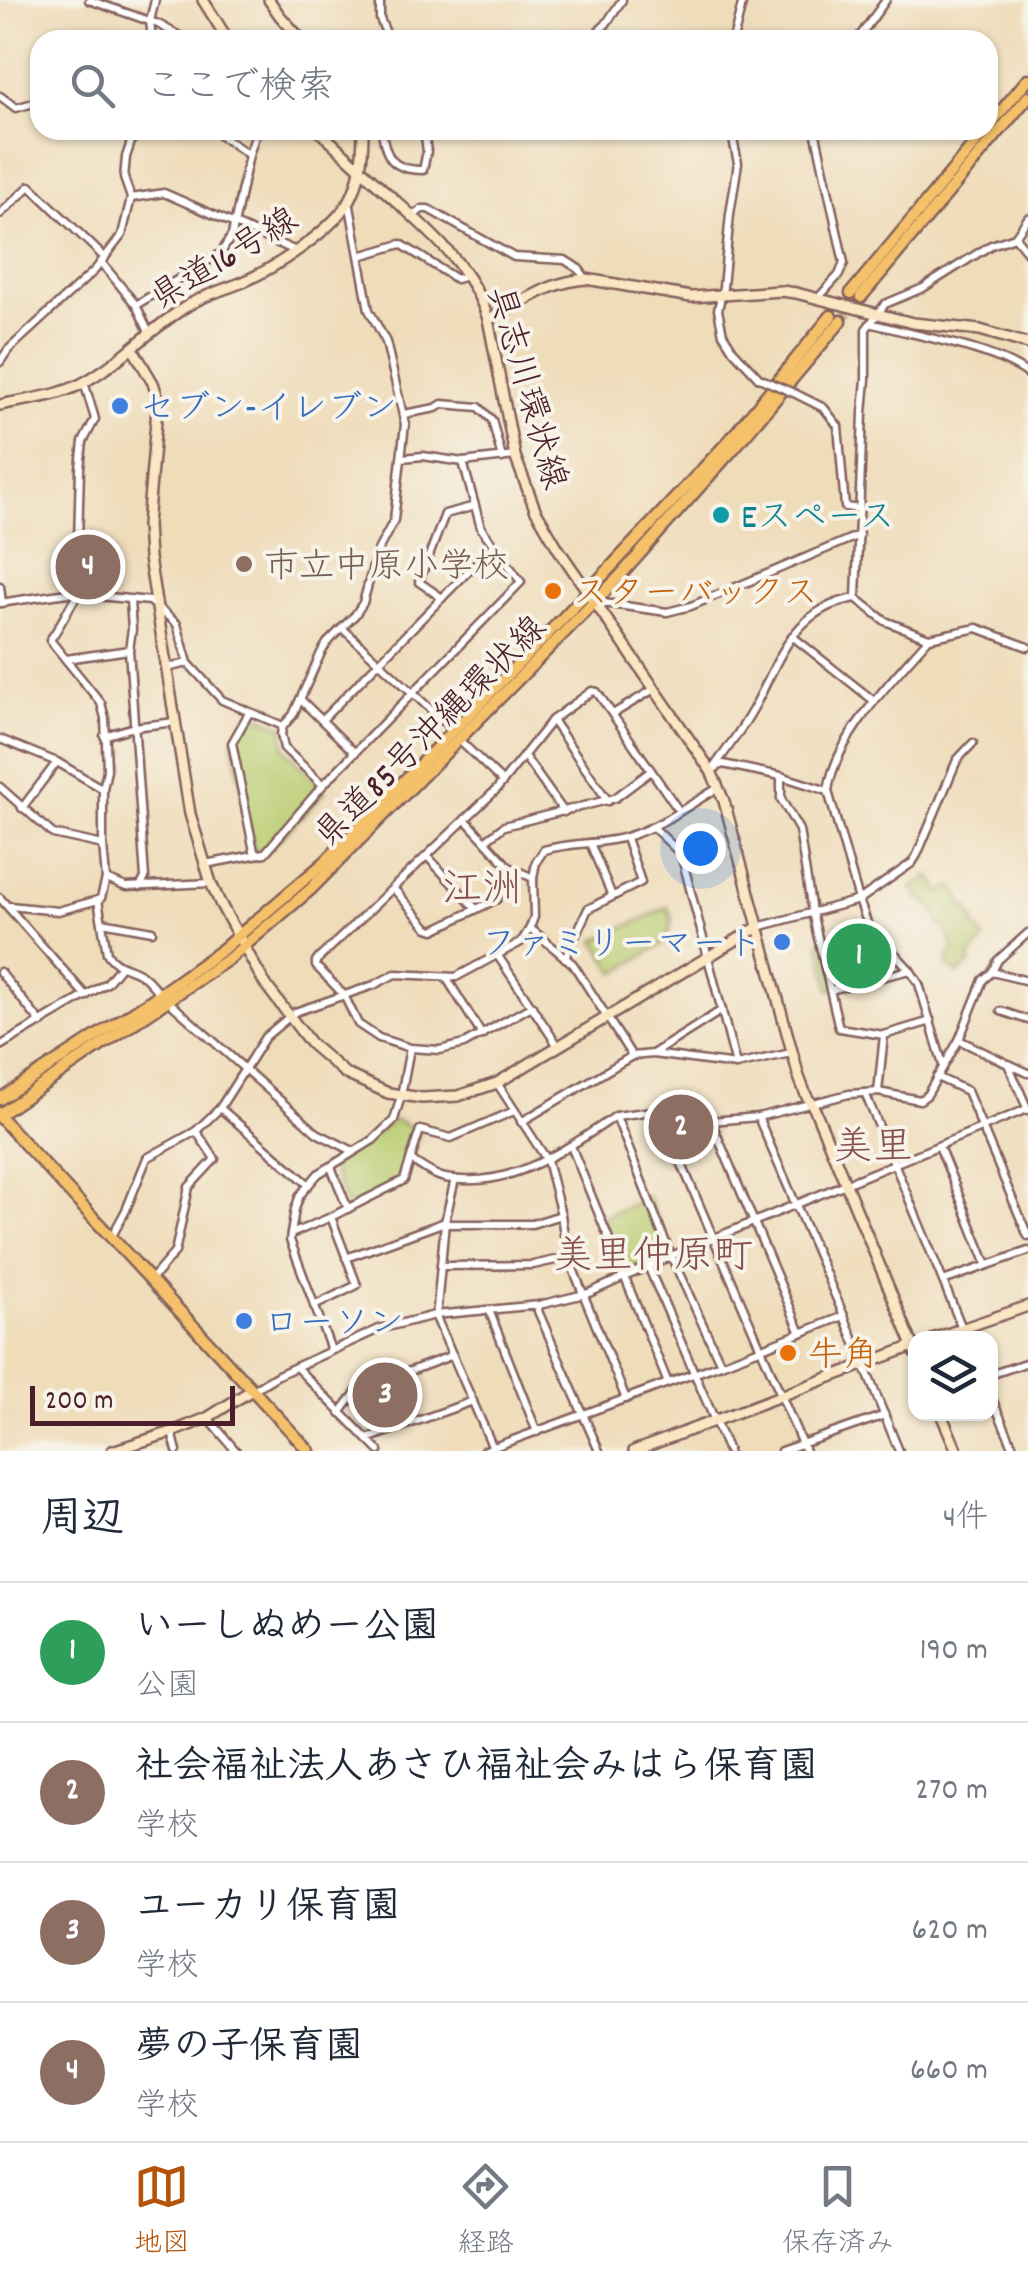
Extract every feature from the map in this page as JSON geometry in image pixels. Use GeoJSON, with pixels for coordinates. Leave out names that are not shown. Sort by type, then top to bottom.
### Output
{"type":"FeatureCollection","features":[{"type":"Feature","properties":{"kind":"main road"},"geometry":{"type":"LineString","coordinates":[[998,116],[1028,79]]}},
{"type":"Feature","properties":{"kind":"main road"},"geometry":{"type":"LineString","coordinates":[[998,132],[1028,97]]}},
{"type":"Feature","properties":{"kind":"main road"},"geometry":{"type":"LineString","coordinates":[[978,140],[856,295],[991,140]]}},
{"type":"Feature","properties":{"kind":"main road","name":"県道85号沖縄環状線"},"geometry":{"type":"LineString","coordinates":[[0,1116],[240,942],[326,862],[595,602],[735,447],[836,319],[456,735]]}},
{"type":"Feature","properties":{"kind":"main road","name":"県道85号沖縄環状線"},"geometry":{"type":"LineString","coordinates":[[0,1099],[164,998]]}},
{"type":"Feature","properties":{"kind":"main road"},"geometry":{"type":"LineString","coordinates":[[0,1116],[309,1451]]}},
{"type":"Feature","properties":{"kind":"street"},"geometry":{"type":"LineString","coordinates":[[89,0],[168,30]]}},
{"type":"Feature","properties":{"kind":"street"},"geometry":{"type":"LineString","coordinates":[[151,30],[156,0]]}},
{"type":"Feature","properties":{"kind":"street"},"geometry":{"type":"LineString","coordinates":[[203,0],[222,30]]}},
{"type":"Feature","properties":{"kind":"street"},"geometry":{"type":"LineString","coordinates":[[270,0],[293,30]]}},
{"type":"Feature","properties":{"kind":"street"},"geometry":{"type":"LineString","coordinates":[[380,0],[385,30]]}},
{"type":"Feature","properties":{"kind":"street"},"geometry":{"type":"LineString","coordinates":[[600,30],[622,0]]}},
{"type":"Feature","properties":{"kind":"street"},"geometry":{"type":"LineString","coordinates":[[736,30],[743,0]]}},
{"type":"Feature","properties":{"kind":"street"},"geometry":{"type":"LineString","coordinates":[[864,30],[886,0]]}},
{"type":"Feature","properties":{"kind":"street"},"geometry":{"type":"LineString","coordinates":[[0,96],[16,108],[30,104]]}},
{"type":"Feature","properties":{"kind":"street"},"geometry":{"type":"LineString","coordinates":[[0,362],[103,260],[122,235],[131,198],[124,178],[132,140]]}},
{"type":"Feature","properties":{"kind":"street"},"geometry":{"type":"LineString","coordinates":[[228,140],[249,154]]}},
{"type":"Feature","properties":{"kind":"street"},"geometry":{"type":"LineString","coordinates":[[136,305],[220,253],[232,235],[254,140]]}},
{"type":"Feature","properties":{"kind":"street","name":"具志川環状線"},"geometry":{"type":"LineString","coordinates":[[329,140],[450,251],[468,275],[488,319],[515,456],[534,509],[711,771],[724,801],[792,1052],[810,1104],[908,1331]]}},
{"type":"Feature","properties":{"kind":"street","name":"県道16号線"},"geometry":{"type":"LineString","coordinates":[[0,405],[54,395],[84,382],[202,297],[257,275],[296,251],[349,202],[362,140]]}},
{"type":"Feature","properties":{"kind":"street"},"geometry":{"type":"LineString","coordinates":[[383,140],[390,160],[409,170],[423,170],[425,140]]}},
{"type":"Feature","properties":{"kind":"street"},"geometry":{"type":"LineString","coordinates":[[733,140],[738,163],[718,310],[723,334],[760,378],[824,408],[838,426],[845,506],[860,509]]}},
{"type":"Feature","properties":{"kind":"street"},"geometry":{"type":"LineString","coordinates":[[816,140],[844,263],[819,297]]}},
{"type":"Feature","properties":{"kind":"street"},"geometry":{"type":"LineString","coordinates":[[0,214],[30,186],[103,260],[136,305],[150,334]]}},
{"type":"Feature","properties":{"kind":"street"},"geometry":{"type":"LineString","coordinates":[[131,198],[164,192],[296,251]]}},
{"type":"Feature","properties":{"kind":"street"},"geometry":{"type":"LineString","coordinates":[[324,785],[284,748],[281,734],[327,643],[363,603],[378,552],[394,520],[405,424],[386,342],[370,310],[349,202]]}},
{"type":"Feature","properties":{"kind":"street"},"geometry":{"type":"LineString","coordinates":[[413,216],[428,209],[514,257],[565,260],[586,279]]}},
{"type":"Feature","properties":{"kind":"street"},"geometry":{"type":"LineString","coordinates":[[856,598],[866,329],[885,304],[923,288],[980,250],[1015,236],[1028,218]]}},
{"type":"Feature","properties":{"kind":"street"},"geometry":{"type":"LineString","coordinates":[[1015,236],[1028,253]]}},
{"type":"Feature","properties":{"kind":"street"},"geometry":{"type":"LineString","coordinates":[[360,256],[401,244],[456,279],[468,275]]}},
{"type":"Feature","properties":{"kind":"street"},"geometry":{"type":"LineString","coordinates":[[488,319],[538,291],[575,280],[691,297],[781,291],[819,297],[994,357],[1028,374]]}},
{"type":"Feature","properties":{"kind":"street"},"geometry":{"type":"LineString","coordinates":[[873,318],[980,330],[1028,344]]}},
{"type":"Feature","properties":{"kind":"street"},"geometry":{"type":"LineString","coordinates":[[133,349],[156,390],[159,408],[147,525],[149,558],[190,814],[205,864],[240,942],[265,984],[322,1055],[372,1088],[402,1096],[447,1098],[496,1083],[758,927],[859,900],[912,863],[957,760],[973,743]]}},
{"type":"Feature","properties":{"kind":"street"},"geometry":{"type":"LineString","coordinates":[[9,906],[58,911],[98,900],[106,879],[105,718],[101,703],[50,640],[66,618],[74,595],[91,580],[78,543],[83,442],[95,419],[84,382]]}},
{"type":"Feature","properties":{"kind":"street"},"geometry":{"type":"LineString","coordinates":[[404,414],[442,404],[479,408],[492,420],[502,458]]}},
{"type":"Feature","properties":{"kind":"street"},"geometry":{"type":"LineString","coordinates":[[402,458],[423,456],[463,462],[515,456]]}},
{"type":"Feature","properties":{"kind":"street"},"geometry":{"type":"LineString","coordinates":[[205,864],[265,853],[324,785],[521,582],[480,528],[463,462]]}},
{"type":"Feature","properties":{"kind":"street"},"geometry":{"type":"LineString","coordinates":[[442,598],[419,582],[444,514],[476,506]]}},
{"type":"Feature","properties":{"kind":"street"},"geometry":{"type":"LineString","coordinates":[[595,602],[667,612],[690,606],[859,534]]}},
{"type":"Feature","properties":{"kind":"street"},"geometry":{"type":"LineString","coordinates":[[322,720],[494,545]]}},
{"type":"Feature","properties":{"kind":"street"},"geometry":{"type":"LineString","coordinates":[[0,586],[1,603],[67,594],[150,602],[177,624],[188,664],[222,700],[283,726]]}},
{"type":"Feature","properties":{"kind":"street"},"geometry":{"type":"LineString","coordinates":[[711,771],[732,743],[792,636],[810,618],[845,600],[856,598],[885,621],[929,638],[977,628],[1028,648]]}},
{"type":"Feature","properties":{"kind":"street"},"geometry":{"type":"LineString","coordinates":[[130,601],[129,650],[145,878],[140,887]]}},
{"type":"Feature","properties":{"kind":"street"},"geometry":{"type":"LineString","coordinates":[[343,628],[504,782]]}},
{"type":"Feature","properties":{"kind":"street"},"geometry":{"type":"LineString","coordinates":[[792,636],[874,701]]}},
{"type":"Feature","properties":{"kind":"street"},"geometry":{"type":"LineString","coordinates":[[929,638],[874,701],[836,760],[828,791],[859,900],[872,930],[919,984],[943,1064]]}},
{"type":"Feature","properties":{"kind":"street"},"geometry":{"type":"LineString","coordinates":[[66,660],[129,650]]}},
{"type":"Feature","properties":{"kind":"street"},"geometry":{"type":"LineString","coordinates":[[167,668],[188,664]]}},
{"type":"Feature","properties":{"kind":"street"},"geometry":{"type":"LineString","coordinates":[[613,714],[654,688]]}},
{"type":"Feature","properties":{"kind":"street"},"geometry":{"type":"LineString","coordinates":[[532,1006],[452,1048],[426,1050],[394,1045],[365,1030],[353,1016],[344,995],[316,962],[504,782],[552,720],[592,691],[597,692],[613,714],[679,811]]}},
{"type":"Feature","properties":{"kind":"street"},"geometry":{"type":"LineString","coordinates":[[300,699],[356,753]]}},
{"type":"Feature","properties":{"kind":"street"},"geometry":{"type":"LineString","coordinates":[[249,713],[232,742],[254,851],[261,854]]}},
{"type":"Feature","properties":{"kind":"street"},"geometry":{"type":"LineString","coordinates":[[552,720],[608,800]]}},
{"type":"Feature","properties":{"kind":"street"},"geometry":{"type":"LineString","coordinates":[[104,736],[134,727],[176,722]]}},
{"type":"Feature","properties":{"kind":"street"},"geometry":{"type":"LineString","coordinates":[[0,738],[56,762],[103,790]]}},
{"type":"Feature","properties":{"kind":"street"},"geometry":{"type":"LineString","coordinates":[[524,756],[564,812]]}},
{"type":"Feature","properties":{"kind":"street"},"geometry":{"type":"LineString","coordinates":[[22,808],[56,762]]}},
{"type":"Feature","properties":{"kind":"street"},"geometry":{"type":"LineString","coordinates":[[711,771],[723,764],[828,791]]}},
{"type":"Feature","properties":{"kind":"street"},"geometry":{"type":"LineString","coordinates":[[486,840],[504,826],[615,798],[652,770]]}},
{"type":"Feature","properties":{"kind":"street"},"geometry":{"type":"LineString","coordinates":[[781,776],[782,799],[799,830],[812,912],[838,1028],[884,1035],[931,1021]]}},
{"type":"Feature","properties":{"kind":"street"},"geometry":{"type":"LineString","coordinates":[[0,787],[53,834],[103,845]]}},
{"type":"Feature","properties":{"kind":"street"},"geometry":{"type":"LineString","coordinates":[[111,1238],[146,1158],[196,1131],[220,1108],[266,1037],[289,1016],[394,974],[456,978],[498,956],[521,942],[530,928],[534,917],[533,878],[536,862],[544,850],[626,838],[653,827],[718,788]]}},
{"type":"Feature","properties":{"kind":"street"},"geometry":{"type":"LineString","coordinates":[[465,820],[509,867],[533,878]]}},
{"type":"Feature","properties":{"kind":"street"},"geometry":{"type":"LineString","coordinates":[[653,827],[681,854],[736,1064]]}},
{"type":"Feature","properties":{"kind":"street"},"geometry":{"type":"LineString","coordinates":[[565,958],[588,909],[642,882],[626,838]]}},
{"type":"Feature","properties":{"kind":"street"},"geometry":{"type":"LineString","coordinates":[[590,843],[612,896]]}},
{"type":"Feature","properties":{"kind":"street"},"geometry":{"type":"LineString","coordinates":[[427,856],[476,909]]}},
{"type":"Feature","properties":{"kind":"street"},"geometry":{"type":"LineString","coordinates":[[393,888],[434,930],[497,899],[509,867]]}},
{"type":"Feature","properties":{"kind":"street"},"geometry":{"type":"LineString","coordinates":[[106,879],[126,887],[212,883]]}},
{"type":"Feature","properties":{"kind":"street"},"geometry":{"type":"LineString","coordinates":[[0,898],[86,996]]}},
{"type":"Feature","properties":{"kind":"street"},"geometry":{"type":"LineString","coordinates":[[98,900],[106,953],[111,960],[141,974],[245,1072],[317,1133],[354,1151]]}},
{"type":"Feature","properties":{"kind":"street"},"geometry":{"type":"LineString","coordinates":[[102,922],[152,931]]}},
{"type":"Feature","properties":{"kind":"street"},"geometry":{"type":"LineString","coordinates":[[530,928],[573,964],[632,1056]]}},
{"type":"Feature","properties":{"kind":"street"},"geometry":{"type":"LineString","coordinates":[[410,1160],[442,1178],[470,1180],[510,1175],[546,1160],[616,1116],[658,1110],[711,1120],[758,1117],[849,1094],[878,1092],[920,1100],[959,1040],[983,980],[1028,933]]}},
{"type":"Feature","properties":{"kind":"street"},"geometry":{"type":"LineString","coordinates":[[1019,942],[1028,946]]}},
{"type":"Feature","properties":{"kind":"street"},"geometry":{"type":"LineString","coordinates":[[498,956],[558,1046]]}},
{"type":"Feature","properties":{"kind":"street"},"geometry":{"type":"LineString","coordinates":[[1,1043],[86,996],[107,982],[120,966]]}},
{"type":"Feature","properties":{"kind":"street"},"geometry":{"type":"LineString","coordinates":[[830,990],[910,970]]}},
{"type":"Feature","properties":{"kind":"street"},"geometry":{"type":"LineString","coordinates":[[0,972],[42,1023]]}},
{"type":"Feature","properties":{"kind":"street"},"geometry":{"type":"LineString","coordinates":[[992,972],[1028,981]]}},
{"type":"Feature","properties":{"kind":"street"},"geometry":{"type":"LineString","coordinates":[[446,977],[482,1035]]}},
{"type":"Feature","properties":{"kind":"street"},"geometry":{"type":"LineString","coordinates":[[653,1054],[722,1010]]}},
{"type":"Feature","properties":{"kind":"street"},"geometry":{"type":"LineString","coordinates":[[1002,1011],[1028,1020]]}},
{"type":"Feature","properties":{"kind":"street"},"geometry":{"type":"LineString","coordinates":[[878,1092],[884,1035]]}},
{"type":"Feature","properties":{"kind":"street"},"geometry":{"type":"LineString","coordinates":[[959,1040],[1028,1073]]}},
{"type":"Feature","properties":{"kind":"street"},"geometry":{"type":"LineString","coordinates":[[331,1350],[290,1234],[295,1208],[308,1184],[373,1140],[394,1120],[410,1048]]}},
{"type":"Feature","properties":{"kind":"street"},"geometry":{"type":"LineString","coordinates":[[521,1122],[632,1056],[653,1054],[736,1064],[792,1052]]}},
{"type":"Feature","properties":{"kind":"street"},"geometry":{"type":"LineString","coordinates":[[112,1451],[128,1449],[207,1418],[252,1390],[379,1328],[434,1315],[539,1305],[582,1294],[1027,1110],[1008,1064]]}},
{"type":"Feature","properties":{"kind":"street"},"geometry":{"type":"LineString","coordinates":[[937,1077],[967,1091],[1028,1236]]}},
{"type":"Feature","properties":{"kind":"street"},"geometry":{"type":"LineString","coordinates":[[496,1083],[546,1160],[568,1257],[626,1399]]}},
{"type":"Feature","properties":{"kind":"street"},"geometry":{"type":"LineString","coordinates":[[865,1093],[963,1331]]}},
{"type":"Feature","properties":{"kind":"street"},"geometry":{"type":"LineString","coordinates":[[220,1108],[308,1184]]}},
{"type":"Feature","properties":{"kind":"street"},"geometry":{"type":"LineString","coordinates":[[658,1110],[804,1447]]}},
{"type":"Feature","properties":{"kind":"street"},"geometry":{"type":"LineString","coordinates":[[290,1234],[404,1180],[420,1130],[451,1138],[514,1111]]}},
{"type":"Feature","properties":{"kind":"street"},"geometry":{"type":"LineString","coordinates":[[616,1116],[671,1256],[720,1364]]}},
{"type":"Feature","properties":{"kind":"street"},"geometry":{"type":"LineString","coordinates":[[758,1117],[899,1451]]}},
{"type":"Feature","properties":{"kind":"street"},"geometry":{"type":"LineString","coordinates":[[711,1120],[801,1333]]}},
{"type":"Feature","properties":{"kind":"street"},"geometry":{"type":"LineString","coordinates":[[150,1281],[175,1252],[189,1187],[215,1158],[196,1131]]}},
{"type":"Feature","properties":{"kind":"street"},"geometry":{"type":"LineString","coordinates":[[571,1146],[668,1382]]}},
{"type":"Feature","properties":{"kind":"street"},"geometry":{"type":"LineString","coordinates":[[939,1146],[988,1265]]}},
{"type":"Feature","properties":{"kind":"street"},"geometry":{"type":"LineString","coordinates":[[331,1167],[348,1209]]}},
{"type":"Feature","properties":{"kind":"street"},"geometry":{"type":"LineString","coordinates":[[456,1179],[445,1223],[434,1315],[492,1448]]}},
{"type":"Feature","properties":{"kind":"street"},"geometry":{"type":"LineString","coordinates":[[346,1258],[445,1223],[532,1224],[560,1215]]}},
{"type":"Feature","properties":{"kind":"street"},"geometry":{"type":"LineString","coordinates":[[314,1306],[358,1285],[332,1217]]}},
{"type":"Feature","properties":{"kind":"street"},"geometry":{"type":"LineString","coordinates":[[943,1281],[1028,1251]]}},
{"type":"Feature","properties":{"kind":"street"},"geometry":{"type":"LineString","coordinates":[[442,1266],[534,1265],[568,1257]]}},
{"type":"Feature","properties":{"kind":"street"},"geometry":{"type":"LineString","coordinates":[[648,1266],[728,1451]]}},
{"type":"Feature","properties":{"kind":"street"},"geometry":{"type":"LineString","coordinates":[[539,1305],[598,1451]]}},
{"type":"Feature","properties":{"kind":"street"},"geometry":{"type":"LineString","coordinates":[[971,1331],[1028,1306]]}},
{"type":"Feature","properties":{"kind":"street"},"geometry":{"type":"LineString","coordinates":[[489,1310],[537,1432]]}},
{"type":"Feature","properties":{"kind":"street"},"geometry":{"type":"LineString","coordinates":[[483,1451],[844,1316]]}},
{"type":"Feature","properties":{"kind":"street"},"geometry":{"type":"LineString","coordinates":[[634,1451],[908,1350]]}},
{"type":"Feature","properties":{"kind":"street"},"geometry":{"type":"LineString","coordinates":[[340,1412],[357,1390],[452,1355]]}},
{"type":"Feature","properties":{"kind":"street"},"geometry":{"type":"LineString","coordinates":[[998,1373],[1028,1362]]}},
{"type":"Feature","properties":{"kind":"street"},"geometry":{"type":"LineString","coordinates":[[296,1367],[379,1451]]}},
{"type":"Feature","properties":{"kind":"street"},"geometry":{"type":"LineString","coordinates":[[367,1440],[473,1401]]}},
{"type":"Feature","properties":{"kind":"street"},"geometry":{"type":"LineString","coordinates":[[998,1412],[1015,1451]]}},
{"type":"Feature","properties":{"kind":"street"},"geometry":{"type":"LineString","coordinates":[[781,1451],[804,1447],[885,1414]]}},
{"type":"Feature","properties":{"kind":"street"},"geometry":{"type":"LineString","coordinates":[[207,1418],[236,1451]]}},
{"type":"Feature","properties":{"kind":"street"},"geometry":{"type":"LineString","coordinates":[[945,1421],[958,1451]]}},
{"type":"Feature","properties":{"kind":"street"},"geometry":{"type":"LineString","coordinates":[[172,1432],[177,1451]]}},
{"type":"Feature","properties":{"kind":"green space"},"geometry":{"type":"Polygon","coordinates":[[[250,713],[283,726],[285,748],[325,792],[266,853],[254,851],[233,741],[250,713]]]}},
{"type":"Feature","properties":{"kind":"green space"},"geometry":{"type":"Polygon","coordinates":[[[930,876],[942,893],[956,887],[985,939],[968,960],[971,963],[958,974],[947,965],[954,949],[944,925],[940,926],[932,904],[928,906],[920,900],[912,888],[930,876]]]}},
{"type":"Feature","properties":{"kind":"green space"},"geometry":{"type":"Polygon","coordinates":[[[668,907],[672,919],[667,941],[616,973],[595,941],[668,907]]]}},
{"type":"Feature","properties":{"kind":"green space"},"geometry":{"type":"Polygon","coordinates":[[[872,930],[910,970],[830,990],[819,942],[872,930]]]}},
{"type":"Feature","properties":{"kind":"green space"},"geometry":{"type":"Polygon","coordinates":[[[394,1120],[420,1130],[404,1180],[348,1209],[331,1167],[394,1120]]]}},
{"type":"Feature","properties":{"kind":"green space"},"geometry":{"type":"Polygon","coordinates":[[[648,1197],[671,1256],[625,1276],[601,1218],[648,1197]]]}},
{"type":"Feature","properties":{"kind":"tunnel"},"geometry":{"type":"LineString","coordinates":[[841,321],[861,297]]}},
{"type":"Feature","properties":{"kind":"place","name":"セブン-イレブン"},"geometry":{"type":"Point","coordinates":[120,406]}},
{"type":"Feature","properties":{"kind":"place","name":"Eスペース"},"geometry":{"type":"Point","coordinates":[721,515]}},
{"type":"Feature","properties":{"kind":"place","name":"市立中原小学校"},"geometry":{"type":"Point","coordinates":[244,564]}},
{"type":"Feature","properties":{"kind":"place","name":"夢の子保育園"},"geometry":{"type":"Point","coordinates":[88,567]}},
{"type":"Feature","properties":{"kind":"place","name":"スターバックス"},"geometry":{"type":"Point","coordinates":[553,591]}},
{"type":"Feature","properties":{"kind":"place","name":"ファミリーマート"},"geometry":{"type":"Point","coordinates":[782,942]}},
{"type":"Feature","properties":{"kind":"place","name":"いーしぬめー公園"},"geometry":{"type":"Point","coordinates":[859,956]}},
{"type":"Feature","properties":{"kind":"place","name":"社会福祉法人あさひ福祉会みはら保育園"},"geometry":{"type":"Point","coordinates":[681,1127]}},
{"type":"Feature","properties":{"kind":"place","name":"ローソン"},"geometry":{"type":"Point","coordinates":[244,1321]}},
{"type":"Feature","properties":{"kind":"place","name":"牛角"},"geometry":{"type":"Point","coordinates":[788,1353]}},
{"type":"Feature","properties":{"kind":"place","name":"ユーカリ保育園"},"geometry":{"type":"Point","coordinates":[385,1395]}},
{"type":"Feature","properties":{"kind":"district","name":"江洲"},"geometry":{"type":"Point","coordinates":[482,886]}},
{"type":"Feature","properties":{"kind":"district","name":"美里"},"geometry":{"type":"Point","coordinates":[873,1144]}},
{"type":"Feature","properties":{"kind":"district","name":"美里仲原町"},"geometry":{"type":"Point","coordinates":[653,1253]}}]}
